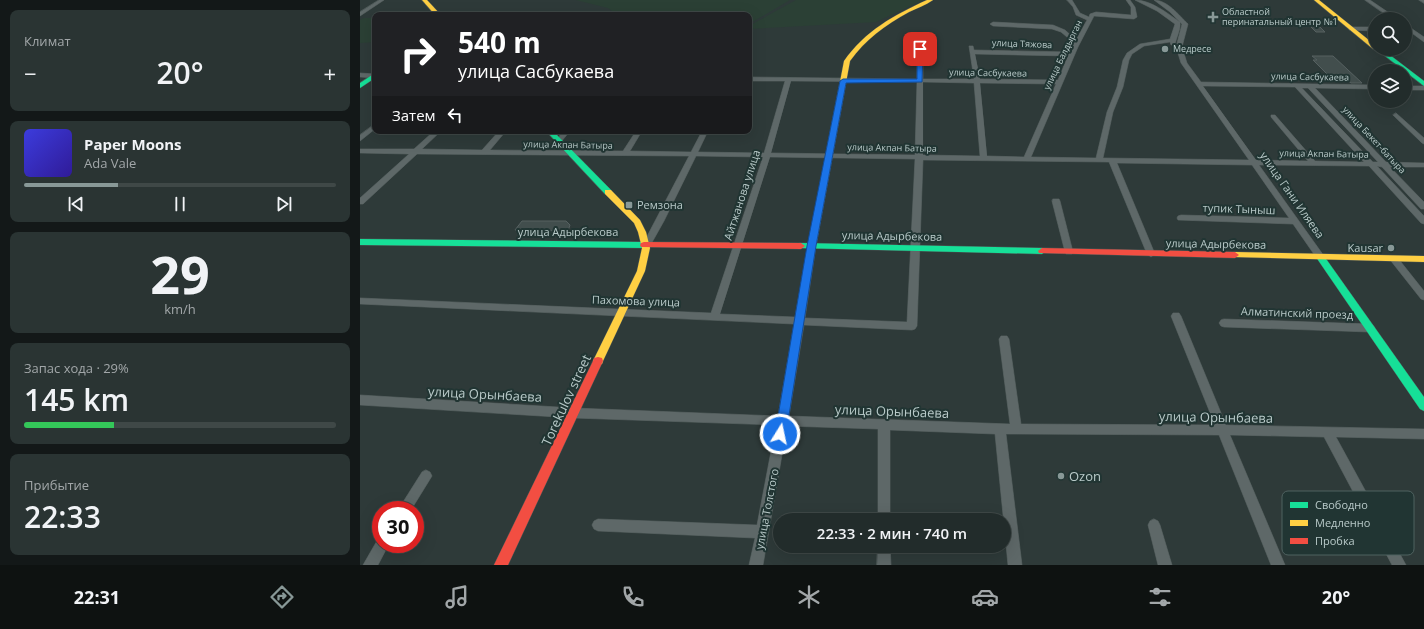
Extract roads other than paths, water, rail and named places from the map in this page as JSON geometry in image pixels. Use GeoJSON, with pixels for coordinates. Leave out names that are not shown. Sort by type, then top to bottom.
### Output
{"type":"FeatureCollection","features":[{"type":"Feature","properties":{"kind":"main road"},"geometry":{"type":"LineString","coordinates":[[424,0],[435,12]]}},
{"type":"Feature","properties":{"kind":"main road","name":"улица Толстого"},"geometry":{"type":"LineString","coordinates":[[812,246],[847,61],[859,43],[882,24],[931,0]]}},
{"type":"Feature","properties":{"kind":"main road"},"geometry":{"type":"LineString","coordinates":[[1317,0],[1368,42]]}},
{"type":"Feature","properties":{"kind":"main road"},"geometry":{"type":"LineString","coordinates":[[1385,56],[1394,64]]}},
{"type":"Feature","properties":{"kind":"main road"},"geometry":{"type":"LineString","coordinates":[[1388,56],[1424,84]]}},
{"type":"Feature","properties":{"kind":"main road"},"geometry":{"type":"LineString","coordinates":[[360,86],[372,78]]}},
{"type":"Feature","properties":{"kind":"main road"},"geometry":{"type":"LineString","coordinates":[[1412,78],[1424,88]]}},
{"type":"Feature","properties":{"kind":"main road"},"geometry":{"type":"LineString","coordinates":[[552,134],[637,222],[647,244]]}},
{"type":"Feature","properties":{"kind":"main road","name":"улица Адырбекова"},"geometry":{"type":"LineString","coordinates":[[360,242],[812,246],[1424,259]]}},
{"type":"Feature","properties":{"kind":"main road","name":"Torekulov street"},"geometry":{"type":"LineString","coordinates":[[501,565],[622,313],[643,264],[647,244]]}},
{"type":"Feature","properties":{"kind":"main road","name":"улица Гани Иляева"},"geometry":{"type":"LineString","coordinates":[[1321,258],[1424,406]]}},
{"type":"Feature","properties":{"kind":"street"},"geometry":{"type":"LineString","coordinates":[[360,14],[382,0]]}},
{"type":"Feature","properties":{"kind":"street"},"geometry":{"type":"LineString","coordinates":[[1069,0],[1075,7],[1078,14],[1090,19]]}},
{"type":"Feature","properties":{"kind":"street","name":"улица Балдырган"},"geometry":{"type":"LineString","coordinates":[[1027,159],[1059,82],[1092,15],[1134,17],[1133,7],[1128,0]]}},
{"type":"Feature","properties":{"kind":"street"},"geometry":{"type":"LineString","coordinates":[[1137,0],[1159,10],[1178,23],[1172,39],[1172,44],[1179,47],[1186,24],[1172,11],[1156,0]]}},
{"type":"Feature","properties":{"kind":"street"},"geometry":{"type":"LineString","coordinates":[[1367,0],[1385,12]]}},
{"type":"Feature","properties":{"kind":"street"},"geometry":{"type":"LineString","coordinates":[[993,24],[1053,27],[1063,31],[1077,43]]}},
{"type":"Feature","properties":{"kind":"street"},"geometry":{"type":"LineString","coordinates":[[1412,28],[1424,29]]}},
{"type":"Feature","properties":{"kind":"street"},"geometry":{"type":"LineString","coordinates":[[1353,29],[1368,29]]}},
{"type":"Feature","properties":{"kind":"street"},"geometry":{"type":"LineString","coordinates":[[1412,32],[1424,40]]}},
{"type":"Feature","properties":{"kind":"street"},"geometry":{"type":"LineString","coordinates":[[916,249],[919,158],[920,39]]}},
{"type":"Feature","properties":{"kind":"street"},"geometry":{"type":"LineString","coordinates":[[1099,160],[1110,112],[1120,87],[1126,60],[1130,53],[1142,45],[1172,39]]}},
{"type":"Feature","properties":{"kind":"street","name":"улица Гани Иляева"},"geometry":{"type":"LineString","coordinates":[[1179,47],[1184,63],[1198,84],[1321,258]]}},
{"type":"Feature","properties":{"kind":"street","name":"улица Тяжова"},"geometry":{"type":"LineString","coordinates":[[977,81],[972,50],[1072,54]]}},
{"type":"Feature","properties":{"kind":"street"},"geometry":{"type":"LineString","coordinates":[[360,76],[372,76]]}},
{"type":"Feature","properties":{"kind":"street","name":"улица Сасбукаева"},"geometry":{"type":"LineString","coordinates":[[752,79],[1059,82]]}},
{"type":"Feature","properties":{"kind":"street","name":"Айтжанова улица"},"geometry":{"type":"LineString","coordinates":[[715,316],[767,155],[788,80]]}},
{"type":"Feature","properties":{"kind":"street"},"geometry":{"type":"LineString","coordinates":[[977,81],[984,158]]}},
{"type":"Feature","properties":{"kind":"street","name":"улица Сасбукаева"},"geometry":{"type":"LineString","coordinates":[[1198,84],[1368,87]]}},
{"type":"Feature","properties":{"kind":"street","name":"улица Бекет-батыра"},"geometry":{"type":"LineString","coordinates":[[1297,86],[1424,220]]}},
{"type":"Feature","properties":{"kind":"street","name":"улица Бекет-батыра"},"geometry":{"type":"LineString","coordinates":[[1310,86],[1424,207]]}},
{"type":"Feature","properties":{"kind":"street"},"geometry":{"type":"LineString","coordinates":[[1412,88],[1424,88]]}},
{"type":"Feature","properties":{"kind":"street"},"geometry":{"type":"LineString","coordinates":[[1396,115],[1424,142]]}},
{"type":"Feature","properties":{"kind":"street"},"geometry":{"type":"LineString","coordinates":[[1274,116],[1313,163]]}},
{"type":"Feature","properties":{"kind":"street"},"geometry":{"type":"LineString","coordinates":[[360,139],[372,129]]}},
{"type":"Feature","properties":{"kind":"street"},"geometry":{"type":"LineString","coordinates":[[360,202],[435,134]]}},
{"type":"Feature","properties":{"kind":"street"},"geometry":{"type":"LineString","coordinates":[[484,153],[500,134]]}},
{"type":"Feature","properties":{"kind":"street"},"geometry":{"type":"LineString","coordinates":[[559,142],[565,134]]}},
{"type":"Feature","properties":{"kind":"street"},"geometry":{"type":"LineString","coordinates":[[625,154],[637,134]]}},
{"type":"Feature","properties":{"kind":"street"},"geometry":{"type":"LineString","coordinates":[[647,244],[704,134]]}},
{"type":"Feature","properties":{"kind":"street","name":"улица Акпан Батыра"},"geometry":{"type":"LineString","coordinates":[[360,151],[415,153],[694,154],[1424,165]]}},
{"type":"Feature","properties":{"kind":"street"},"geometry":{"type":"LineString","coordinates":[[1112,160],[1151,254]]}},
{"type":"Feature","properties":{"kind":"street"},"geometry":{"type":"LineString","coordinates":[[1056,201],[1069,252]]}},
{"type":"Feature","properties":{"kind":"street","name":"тупик Тыныш"},"geometry":{"type":"LineString","coordinates":[[1181,218],[1295,221]]}},
{"type":"Feature","properties":{"kind":"street","name":"улица Толстого"},"geometry":{"type":"LineString","coordinates":[[756,565],[783,420],[812,246]]}},
{"type":"Feature","properties":{"kind":"street","name":"Пахомова улица"},"geometry":{"type":"LineString","coordinates":[[360,301],[912,326],[916,249]]}},
{"type":"Feature","properties":{"kind":"street"},"geometry":{"type":"LineString","coordinates":[[1394,259],[1424,297]]}},
{"type":"Feature","properties":{"kind":"street"},"geometry":{"type":"LineString","coordinates":[[1176,316],[1278,565]]}},
{"type":"Feature","properties":{"kind":"street","name":"Алматинский проезд"},"geometry":{"type":"LineString","coordinates":[[1224,323],[1370,328]]}},
{"type":"Feature","properties":{"kind":"street"},"geometry":{"type":"LineString","coordinates":[[1004,340],[1016,429]]}},
{"type":"Feature","properties":{"kind":"street","name":"улица Орынбаева"},"geometry":{"type":"LineString","coordinates":[[360,400],[574,413],[1000,429],[1223,430],[1424,434]]}},
{"type":"Feature","properties":{"kind":"street"},"geometry":{"type":"LineString","coordinates":[[884,424],[884,513]]}},
{"type":"Feature","properties":{"kind":"street"},"geometry":{"type":"LineString","coordinates":[[1000,429],[1015,565]]}},
{"type":"Feature","properties":{"kind":"street"},"geometry":{"type":"LineString","coordinates":[[1328,433],[1359,491]]}},
{"type":"Feature","properties":{"kind":"street"},"geometry":{"type":"LineString","coordinates":[[410,501],[426,476]]}},
{"type":"Feature","properties":{"kind":"street"},"geometry":{"type":"LineString","coordinates":[[1154,524],[1165,565]]}},
{"type":"Feature","properties":{"kind":"street"},"geometry":{"type":"LineString","coordinates":[[598,525],[762,532]]}},
{"type":"Feature","properties":{"kind":"street"},"geometry":{"type":"LineString","coordinates":[[370,565],[377,553]]}},
{"type":"Feature","properties":{"kind":"street"},"geometry":{"type":"LineString","coordinates":[[884,553],[884,565]]}},
{"type":"Feature","properties":{"kind":"street"},"geometry":{"type":"LineString","coordinates":[[1394,555],[1399,565]]}},
{"type":"Feature","properties":{"kind":"place","name":"Областной перинатальный центр №1"},"geometry":{"type":"Point","coordinates":[1213,17]}},
{"type":"Feature","properties":{"kind":"place","name":"Медресе"},"geometry":{"type":"Point","coordinates":[1165,49]}},
{"type":"Feature","properties":{"kind":"place","name":"Ремзона"},"geometry":{"type":"Point","coordinates":[629,205]}},
{"type":"Feature","properties":{"kind":"place","name":"Kausar"},"geometry":{"type":"Point","coordinates":[1391,248]}},
{"type":"Feature","properties":{"kind":"place","name":"Ozon"},"geometry":{"type":"Point","coordinates":[1061,476]}}]}
